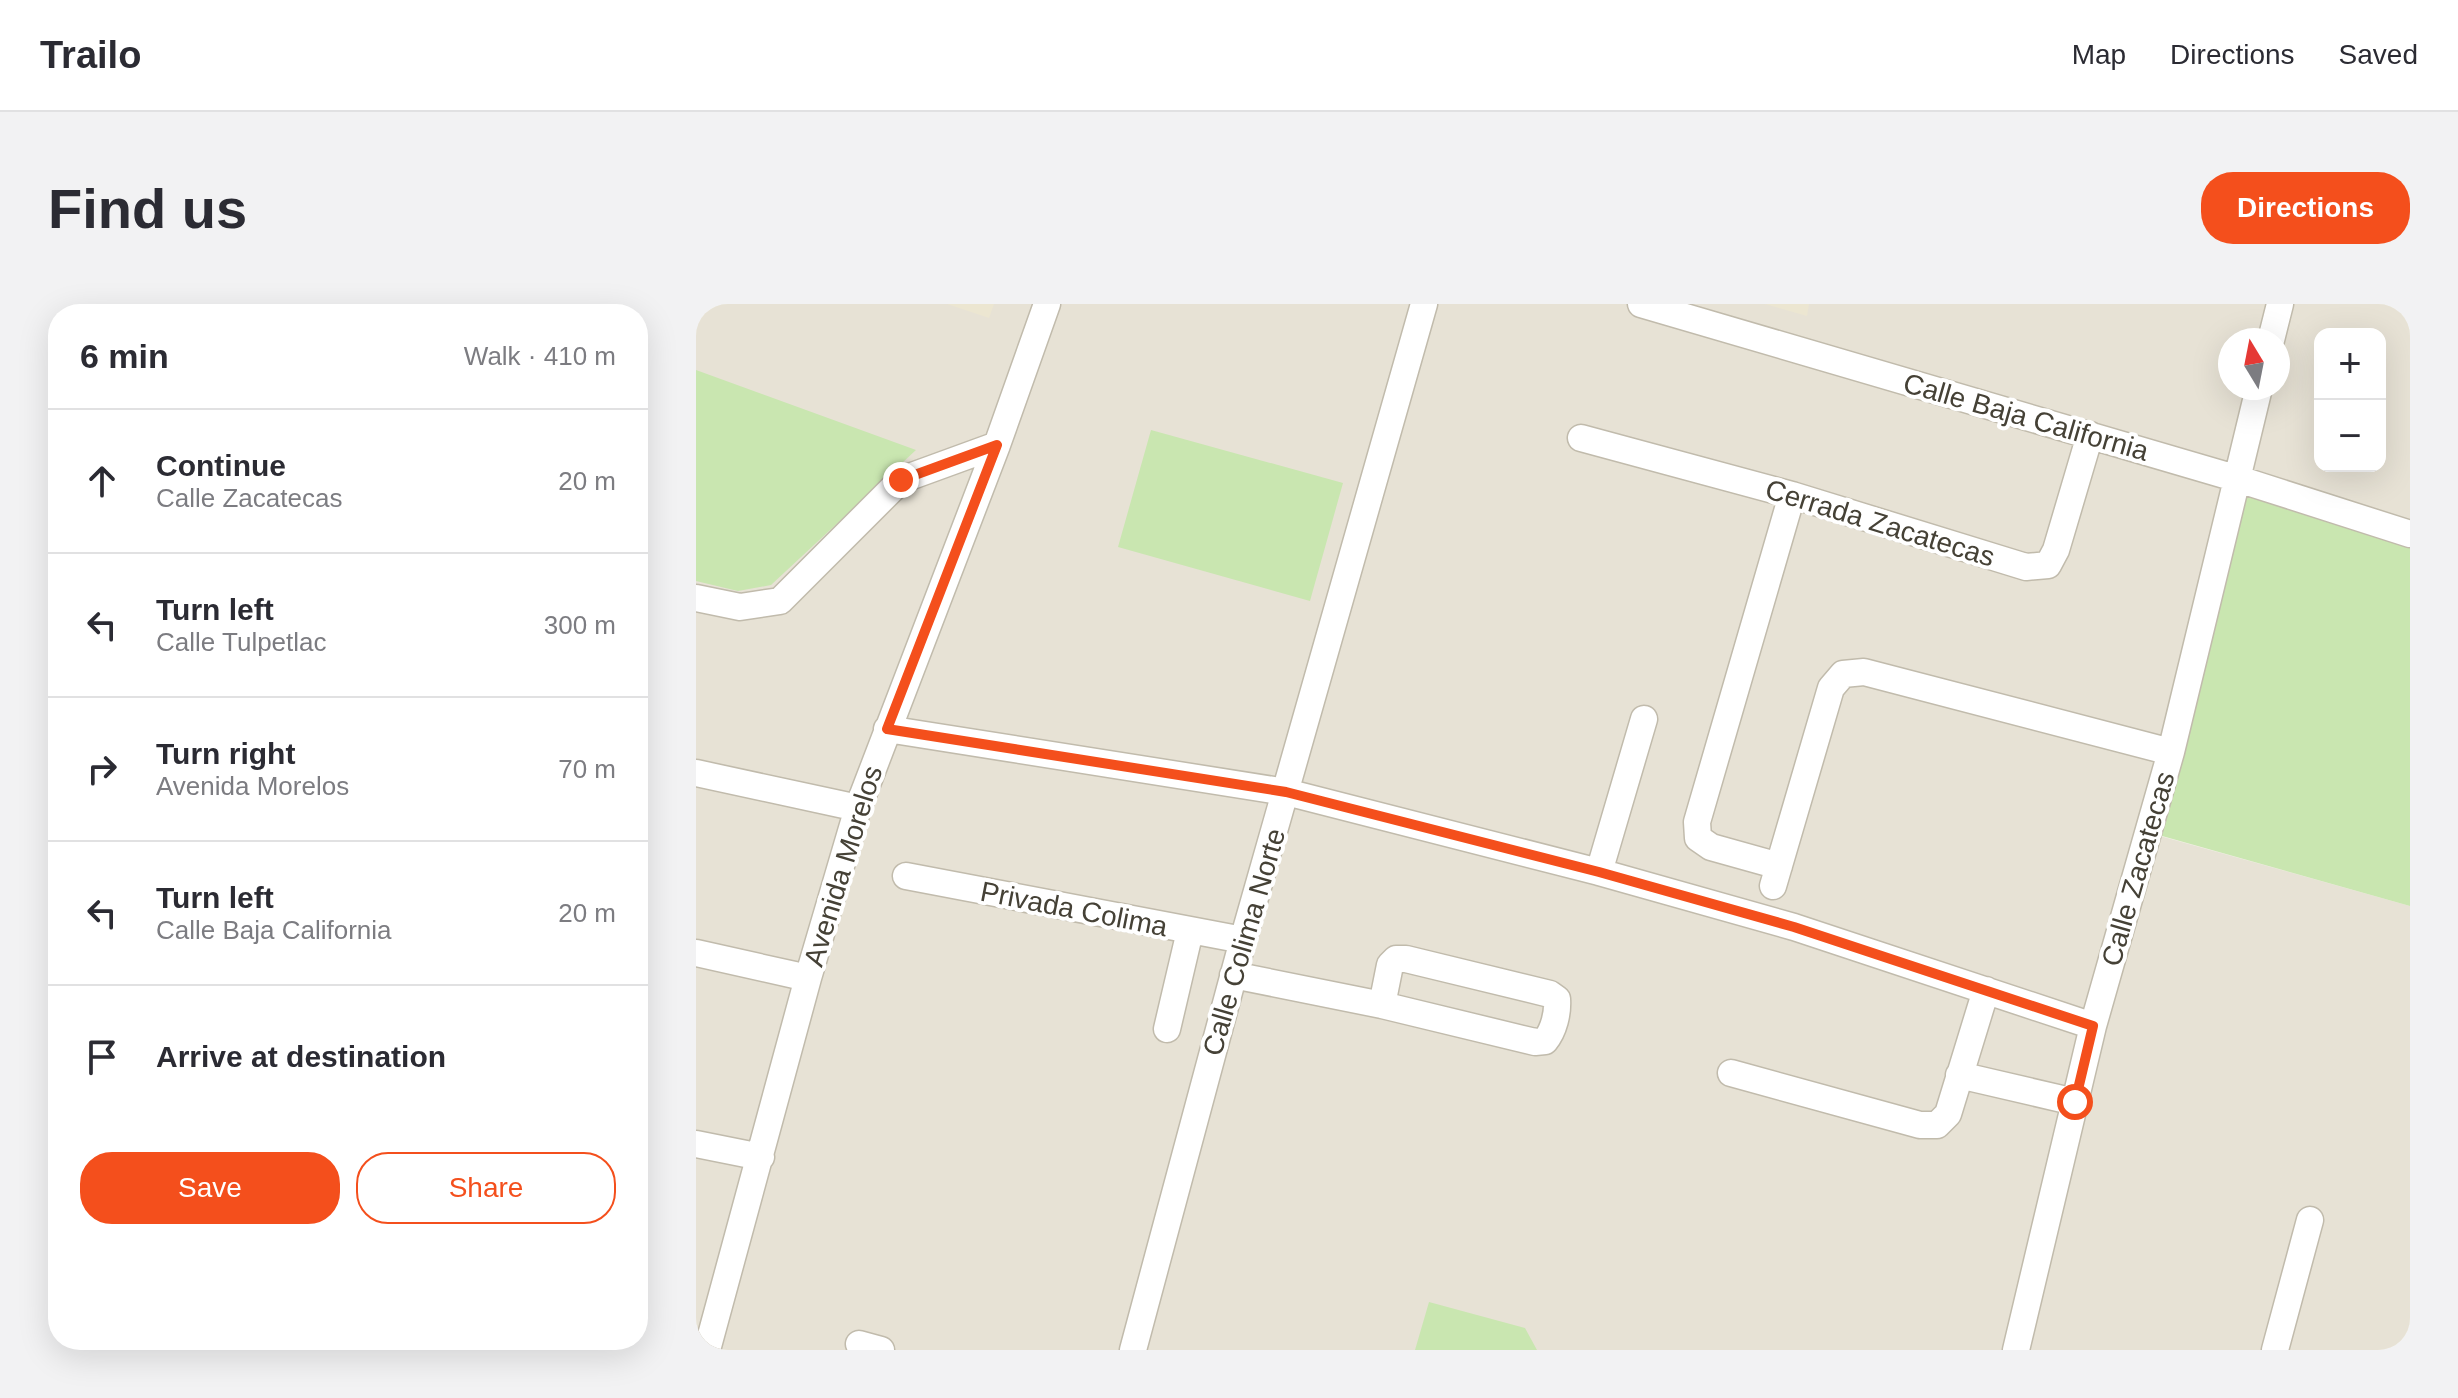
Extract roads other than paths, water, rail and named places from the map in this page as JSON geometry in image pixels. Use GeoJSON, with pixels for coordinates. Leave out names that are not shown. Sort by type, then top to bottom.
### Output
{"type":"FeatureCollection","features":[{"type":"Feature","properties":{"kind":"street","name":"Avenida Morelos"},"geometry":{"type":"LineString","coordinates":[[707,1350],[808,978],[858,808],[997,445],[1047,304]]}},
{"type":"Feature","properties":{"kind":"street","name":"Calle Colima Norte"},"geometry":{"type":"LineString","coordinates":[[1133,1350],[1233,975],[1424,304]]}},
{"type":"Feature","properties":{"kind":"street","name":"Calle Baja California"},"geometry":{"type":"LineString","coordinates":[[1641,304],[2235,478],[2408,525]]}},
{"type":"Feature","properties":{"kind":"street"},"geometry":{"type":"LineString","coordinates":[[2274,328],[2280,304]]}},
{"type":"Feature","properties":{"kind":"street","name":"Calle Zacatecas"},"geometry":{"type":"LineString","coordinates":[[2016,1350],[2093,1026],[2171,752],[2256,400]]}},
{"type":"Feature","properties":{"kind":"street","name":"Cerrada Zacatecas"},"geometry":{"type":"LineString","coordinates":[[1581,438],[1792,495],[2026,567],[2048,565],[2056,550],[2090,435]]}},
{"type":"Feature","properties":{"kind":"street"},"geometry":{"type":"LineString","coordinates":[[696,598],[740,607],[780,601],[901,480],[997,445]]}},
{"type":"Feature","properties":{"kind":"street"},"geometry":{"type":"LineString","coordinates":[[1792,495],[1697,822],[1698,838],[1711,847],[1776,876],[1831,688],[1843,674],[1864,672],[2171,752]]}},
{"type":"Feature","properties":{"kind":"street"},"geometry":{"type":"LineString","coordinates":[[1599,872],[1644,719]]}},
{"type":"Feature","properties":{"kind":"street"},"geometry":{"type":"LineString","coordinates":[[887,729],[1286,792],[1599,872],[1794,927],[2093,1026]]}},
{"type":"Feature","properties":{"kind":"street"},"geometry":{"type":"LineString","coordinates":[[696,773],[858,808]]}},
{"type":"Feature","properties":{"kind":"street","name":"Privada Colima"},"geometry":{"type":"LineString","coordinates":[[906,876],[1243,940]]}},
{"type":"Feature","properties":{"kind":"street"},"geometry":{"type":"LineString","coordinates":[[1167,1029],[1190,931]]}},
{"type":"Feature","properties":{"kind":"street"},"geometry":{"type":"LineString","coordinates":[[696,953],[808,978]]}},
{"type":"Feature","properties":{"kind":"street"},"geometry":{"type":"LineString","coordinates":[[1233,975],[1382,1005],[1535,1042],[1545,1041],[1550,1034],[1558,1009],[1557,999],[1550,994],[1396,959],[1390,965],[1382,1005]]}},
{"type":"Feature","properties":{"kind":"street"},"geometry":{"type":"LineString","coordinates":[[1731,1073],[1920,1125],[1937,1125],[1948,1114],[1986,990]]}},
{"type":"Feature","properties":{"kind":"street"},"geometry":{"type":"LineString","coordinates":[[1959,1075],[2075,1102]]}},
{"type":"Feature","properties":{"kind":"street"},"geometry":{"type":"LineString","coordinates":[[696,1144],[761,1157]]}},
{"type":"Feature","properties":{"kind":"street"},"geometry":{"type":"LineString","coordinates":[[2275,1350],[2310,1220]]}}]}
